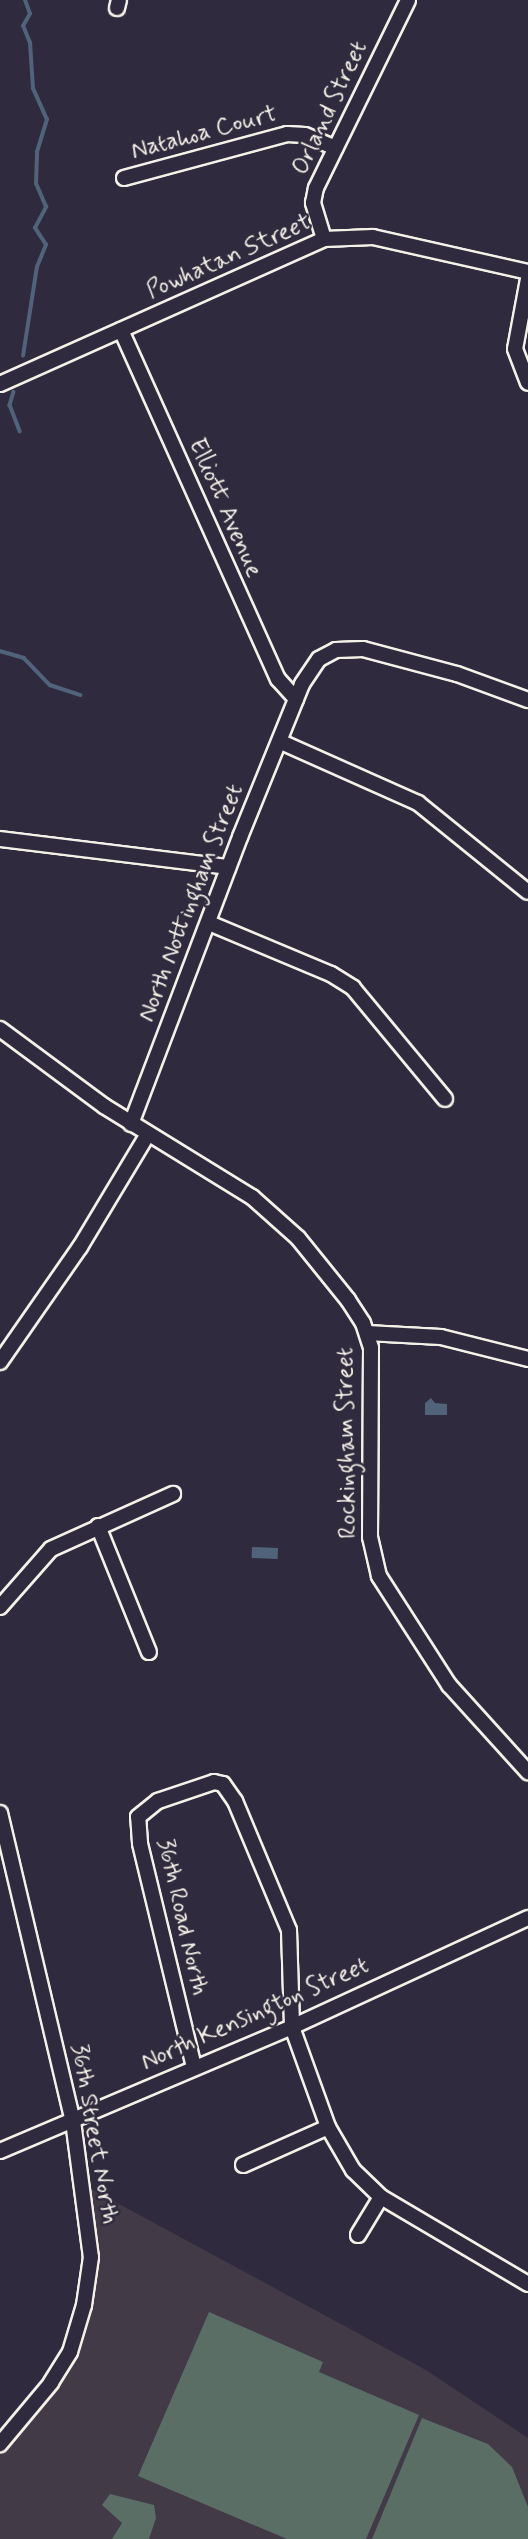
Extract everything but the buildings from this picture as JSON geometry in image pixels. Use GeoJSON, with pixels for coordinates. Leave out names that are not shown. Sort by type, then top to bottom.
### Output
{"type":"FeatureCollection","features":[{"type":"Feature","properties":{"kind":"street","name":"Orland Street"},"geometry":{"type":"LineString","coordinates":[[324,239],[313,198],[408,0]]}},
{"type":"Feature","properties":{"kind":"street","name":"Natahoa Court"},"geometry":{"type":"LineString","coordinates":[[124,178],[287,134],[300,134],[335,148]]}},
{"type":"Feature","properties":{"kind":"street","name":"Powhatan Street"},"geometry":{"type":"LineString","coordinates":[[0,384],[324,239],[373,237],[528,272]]}},
{"type":"Feature","properties":{"kind":"street"},"geometry":{"type":"LineString","coordinates":[[528,279],[515,349],[528,383]]}},
{"type":"Feature","properties":{"kind":"street","name":"Elliott Avenue"},"geometry":{"type":"LineString","coordinates":[[121,330],[278,679],[296,699]]}},
{"type":"Feature","properties":{"kind":"street","name":"North Nottingham Street"},"geometry":{"type":"LineString","coordinates":[[131,1124],[228,867],[281,742],[296,699],[319,659],[352,648],[457,674],[528,700]]}},
{"type":"Feature","properties":{"kind":"street"},"geometry":{"type":"LineString","coordinates":[[281,742],[418,803],[528,892]]}},
{"type":"Feature","properties":{"kind":"street"},"geometry":{"type":"LineString","coordinates":[[0,839],[228,867]]}},
{"type":"Feature","properties":{"kind":"street"},"geometry":{"type":"LineString","coordinates":[[209,923],[331,974],[353,988],[445,1099]]}},
{"type":"Feature","properties":{"kind":"street","name":"Rockingham Street"},"geometry":{"type":"LineString","coordinates":[[0,1029],[131,1124],[275,1215],[348,1300],[367,1333],[372,1386],[373,1562],[397,1608],[449,1685],[528,1772]]}},
{"type":"Feature","properties":{"kind":"street"},"geometry":{"type":"LineString","coordinates":[[0,1362],[116,1192],[148,1135]]}},
{"type":"Feature","properties":{"kind":"street"},"geometry":{"type":"LineString","coordinates":[[367,1333],[441,1336],[528,1359]]}},
{"type":"Feature","properties":{"kind":"street"},"geometry":{"type":"LineString","coordinates":[[0,1607],[51,1549],[173,1494]]}},
{"type":"Feature","properties":{"kind":"street"},"geometry":{"type":"LineString","coordinates":[[98,1526],[149,1652]]}},
{"type":"Feature","properties":{"kind":"street","name":"36th Road North"},"geometry":{"type":"LineString","coordinates":[[194,2067],[140,1843],[138,1817],[181,1792],[223,1784],[245,1824],[289,1930],[292,2027]]}},
{"type":"Feature","properties":{"kind":"street","name":"36th Street North"},"geometry":{"type":"LineString","coordinates":[[0,1813],[73,2121],[92,2258],[84,2305],[70,2352],[51,2383],[0,2444]]}},
{"type":"Feature","properties":{"kind":"street","name":"North Kensington Street"},"geometry":{"type":"LineString","coordinates":[[0,2151],[292,2027],[528,1918]]}},
{"type":"Feature","properties":{"kind":"street"},"geometry":{"type":"LineString","coordinates":[[292,2027],[328,2127],[353,2170],[381,2197],[528,2284]]}},
{"type":"Feature","properties":{"kind":"street"},"geometry":{"type":"LineString","coordinates":[[243,2165],[328,2127]]}},
{"type":"Feature","properties":{"kind":"street"},"geometry":{"type":"LineString","coordinates":[[358,2235],[381,2197]]}},
{"type":"Feature","properties":{"kind":"shaded area"},"geometry":{"type":"Polygon","coordinates":[[[84,2185],[426,2370],[528,2438],[528,2539],[0,2539],[0,2445],[51,2383],[84,2305],[84,2185]]]}},
{"type":"Feature","properties":{"kind":"green space"},"geometry":{"type":"Polygon","coordinates":[[[209,2312],[323,2362],[319,2372],[419,2415],[366,2539],[287,2539],[138,2476],[209,2312]]]}},
{"type":"Feature","properties":{"kind":"green space"},"geometry":{"type":"Polygon","coordinates":[[[422,2418],[488,2444],[512,2467],[528,2507],[528,2539],[372,2539],[422,2418]]]}},
{"type":"Feature","properties":{"kind":"green space"},"geometry":{"type":"Polygon","coordinates":[[[110,2494],[154,2505],[156,2518],[149,2539],[112,2539],[122,2523],[102,2505],[110,2494]]]}},
{"type":"Feature","properties":{"kind":"water"},"geometry":{"type":"Polygon","coordinates":[[[431,1398],[435,1403],[447,1404],[447,1415],[425,1415],[425,1403],[431,1398]]]}},
{"type":"Feature","properties":{"kind":"water"},"geometry":{"type":"Polygon","coordinates":[[[252,1547],[278,1548],[278,1559],[252,1558],[252,1547]]]}},
{"type":"Feature","properties":{"kind":"waterway"},"geometry":{"type":"LineString","coordinates":[[23,356],[37,267],[46,245],[35,228],[46,207],[36,184],[37,152],[47,120],[33,89],[30,43],[23,26],[30,14],[25,0]]}},
{"type":"Feature","properties":{"kind":"waterway"},"geometry":{"type":"LineString","coordinates":[[14,392],[10,405],[20,431]]}},
{"type":"Feature","properties":{"kind":"waterway"},"geometry":{"type":"LineString","coordinates":[[0,651],[24,658],[50,685],[80,695]]}}]}
